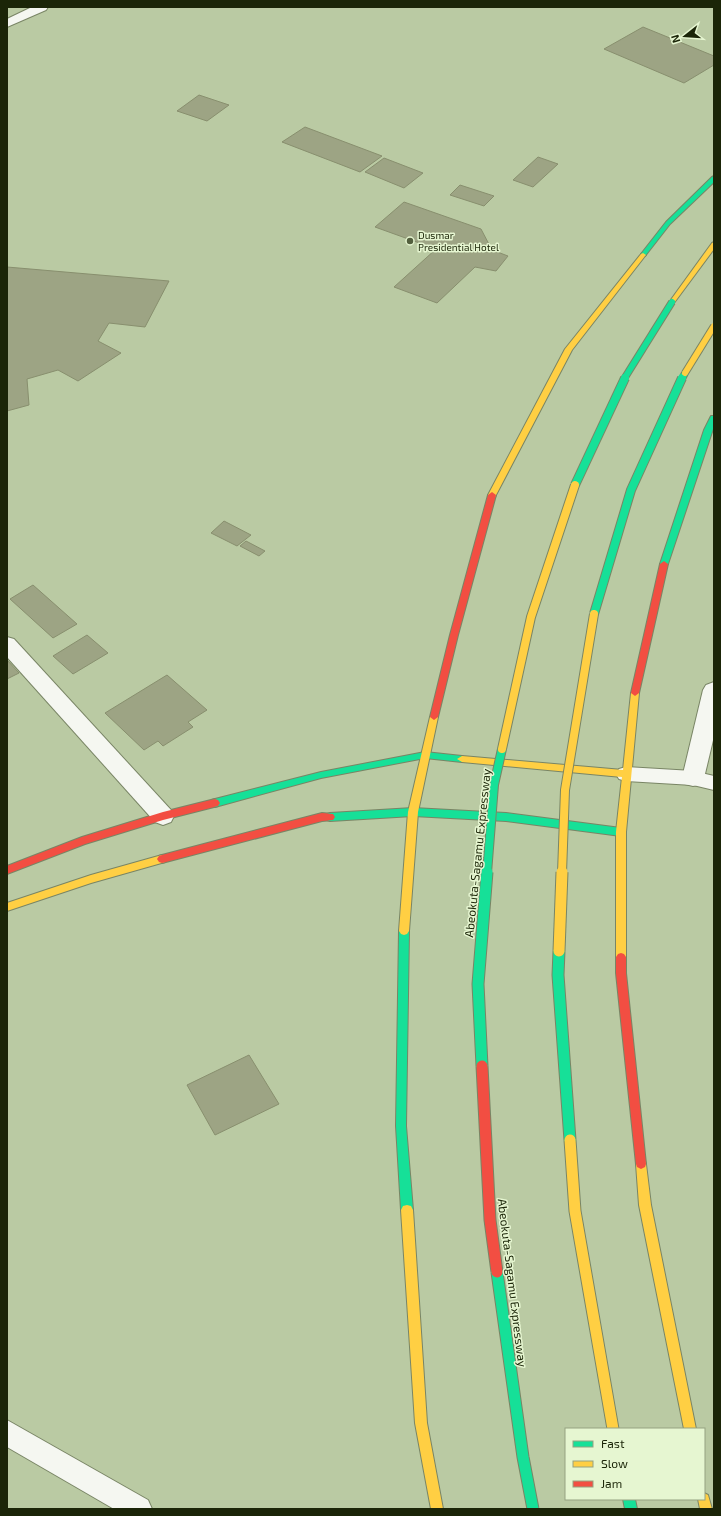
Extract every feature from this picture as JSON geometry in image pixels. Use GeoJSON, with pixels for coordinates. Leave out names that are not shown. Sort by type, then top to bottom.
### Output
{"type":"FeatureCollection","features":[{"type":"Feature","properties":{"kind":"main road"},"geometry":{"type":"LineString","coordinates":[[437,1509],[421,1423],[401,1126],[404,926],[413,812],[454,634],[491,498],[569,349],[668,223],[714,178]]}},
{"type":"Feature","properties":{"kind":"main road","name":"Abeokuta-Sagamu Expressway"},"geometry":{"type":"LineString","coordinates":[[533,1509],[523,1457],[490,1220],[478,984],[494,785],[531,617],[577,479],[622,382],[672,302],[714,244]]}},
{"type":"Feature","properties":{"kind":"main road"},"geometry":{"type":"LineString","coordinates":[[613,1428],[575,1211],[573,1187],[558,975],[565,790],[592,620],[631,490],[676,389],[714,326]]}},
{"type":"Feature","properties":{"kind":"main road"},"geometry":{"type":"LineString","coordinates":[[690,1428],[645,1205],[621,973],[621,832],[636,687],[667,552],[708,430],[714,418]]}},
{"type":"Feature","properties":{"kind":"main road"},"geometry":{"type":"LineString","coordinates":[[7,870],[82,841],[163,816],[321,775],[425,755],[626,774]]}},
{"type":"Feature","properties":{"kind":"main road"},"geometry":{"type":"LineString","coordinates":[[7,907],[91,879],[218,843],[322,817],[413,812],[506,818],[621,832]]}},
{"type":"Feature","properties":{"kind":"street"},"geometry":{"type":"LineString","coordinates":[[7,644],[163,816]]}},
{"type":"Feature","properties":{"kind":"street"},"geometry":{"type":"LineString","coordinates":[[693,778],[714,690]]}},
{"type":"Feature","properties":{"kind":"lane"},"geometry":{"type":"LineString","coordinates":[[7,23],[42,7]]}},
{"type":"Feature","properties":{"kind":"lane"},"geometry":{"type":"LineString","coordinates":[[626,774],[693,778],[714,783]]}},
{"type":"Feature","properties":{"kind":"lane"},"geometry":{"type":"LineString","coordinates":[[7,1433],[139,1509]]}},
{"type":"Feature","properties":{"kind":"building"},"geometry":{"type":"Polygon","coordinates":[[[643,27],[714,56],[714,65],[684,83],[604,49],[643,27]]]}},
{"type":"Feature","properties":{"kind":"building"},"geometry":{"type":"Polygon","coordinates":[[[199,95],[229,105],[207,121],[177,111],[199,95]]]}},
{"type":"Feature","properties":{"kind":"building"},"geometry":{"type":"Polygon","coordinates":[[[305,127],[382,156],[360,172],[282,142],[305,127]]]}},
{"type":"Feature","properties":{"kind":"building"},"geometry":{"type":"Polygon","coordinates":[[[538,157],[558,164],[533,187],[513,180],[538,157]]]}},
{"type":"Feature","properties":{"kind":"building"},"geometry":{"type":"Polygon","coordinates":[[[384,158],[423,173],[404,188],[365,172],[384,158]]]}},
{"type":"Feature","properties":{"kind":"building"},"geometry":{"type":"Polygon","coordinates":[[[460,185],[494,196],[484,206],[450,195],[460,185]]]}},
{"type":"Feature","properties":{"kind":"building"},"geometry":{"type":"Polygon","coordinates":[[[404,202],[481,229],[492,250],[508,256],[496,271],[475,267],[437,303],[394,287],[436,249],[375,227],[404,202]]]}},
{"type":"Feature","properties":{"kind":"building"},"geometry":{"type":"Polygon","coordinates":[[[7,267],[169,281],[145,327],[109,323],[98,341],[121,353],[78,381],[58,370],[27,379],[29,405],[7,411],[7,267]]]}},
{"type":"Feature","properties":{"kind":"building"},"geometry":{"type":"Polygon","coordinates":[[[224,521],[251,535],[237,546],[211,533],[224,521]]]}},
{"type":"Feature","properties":{"kind":"building"},"geometry":{"type":"Polygon","coordinates":[[[246,541],[265,551],[259,556],[240,546],[246,541]]]}},
{"type":"Feature","properties":{"kind":"building"},"geometry":{"type":"Polygon","coordinates":[[[33,585],[77,624],[53,638],[10,599],[33,585]]]}},
{"type":"Feature","properties":{"kind":"building"},"geometry":{"type":"Polygon","coordinates":[[[87,635],[108,653],[73,674],[53,656],[87,635]]]}},
{"type":"Feature","properties":{"kind":"building"},"geometry":{"type":"Polygon","coordinates":[[[7,660],[19,673],[7,679],[7,660]]]}},
{"type":"Feature","properties":{"kind":"building"},"geometry":{"type":"Polygon","coordinates":[[[167,675],[207,710],[188,722],[193,727],[163,746],[158,741],[144,750],[105,713],[167,675]]]}},
{"type":"Feature","properties":{"kind":"building"},"geometry":{"type":"Polygon","coordinates":[[[249,1055],[279,1104],[215,1135],[187,1085],[249,1055]]]}},
{"type":"Feature","properties":{"kind":"traffic: fast"},"geometry":{"type":"LineString","coordinates":[[643,255],[668,223],[714,178]]}},
{"type":"Feature","properties":{"kind":"traffic: fast"},"geometry":{"type":"LineString","coordinates":[[575,485],[622,382],[672,302]]}},
{"type":"Feature","properties":{"kind":"traffic: fast"},"geometry":{"type":"LineString","coordinates":[[594,614],[631,490],[676,389],[685,373]]}},
{"type":"Feature","properties":{"kind":"traffic: fast"},"geometry":{"type":"LineString","coordinates":[[664,564],[708,430],[714,418]]}},
{"type":"Feature","properties":{"kind":"traffic: fast"},"geometry":{"type":"LineString","coordinates":[[482,1066],[478,984],[494,785],[502,749]]}},
{"type":"Feature","properties":{"kind":"traffic: fast"},"geometry":{"type":"LineString","coordinates":[[215,803],[321,775],[425,755],[462,759]]}},
{"type":"Feature","properties":{"kind":"traffic: fast"},"geometry":{"type":"LineString","coordinates":[[330,817],[413,812],[506,817],[621,832]]}},
{"type":"Feature","properties":{"kind":"traffic: fast"},"geometry":{"type":"LineString","coordinates":[[404,931],[401,1126],[407,1210]]}},
{"type":"Feature","properties":{"kind":"traffic: fast"},"geometry":{"type":"LineString","coordinates":[[559,951],[558,975],[570,1140]]}},
{"type":"Feature","properties":{"kind":"traffic: fast"},"geometry":{"type":"LineString","coordinates":[[497,1272],[523,1457],[533,1509]]}},
{"type":"Feature","properties":{"kind":"traffic: fast"},"geometry":{"type":"LineString","coordinates":[[629,1500],[631,1509]]}},
{"type":"Feature","properties":{"kind":"traffic: slow"},"geometry":{"type":"LineString","coordinates":[[672,302],[714,244]]}},
{"type":"Feature","properties":{"kind":"traffic: slow"},"geometry":{"type":"LineString","coordinates":[[492,495],[569,349],[643,255]]}},
{"type":"Feature","properties":{"kind":"traffic: slow"},"geometry":{"type":"LineString","coordinates":[[685,373],[714,326]]}},
{"type":"Feature","properties":{"kind":"traffic: slow"},"geometry":{"type":"LineString","coordinates":[[502,749],[531,617],[575,485]]}},
{"type":"Feature","properties":{"kind":"traffic: slow"},"geometry":{"type":"LineString","coordinates":[[559,951],[565,790],[594,614]]}},
{"type":"Feature","properties":{"kind":"traffic: slow"},"geometry":{"type":"LineString","coordinates":[[621,957],[621,832],[635,693]]}},
{"type":"Feature","properties":{"kind":"traffic: slow"},"geometry":{"type":"LineString","coordinates":[[404,931],[413,812],[434,717]]}},
{"type":"Feature","properties":{"kind":"traffic: slow"},"geometry":{"type":"LineString","coordinates":[[462,759],[626,774]]}},
{"type":"Feature","properties":{"kind":"traffic: slow"},"geometry":{"type":"LineString","coordinates":[[7,907],[91,879],[162,859]]}},
{"type":"Feature","properties":{"kind":"traffic: slow"},"geometry":{"type":"LineString","coordinates":[[570,1140],[575,1211],[613,1428]]}},
{"type":"Feature","properties":{"kind":"traffic: slow"},"geometry":{"type":"LineString","coordinates":[[641,1164],[645,1205],[690,1428]]}},
{"type":"Feature","properties":{"kind":"traffic: slow"},"geometry":{"type":"LineString","coordinates":[[407,1210],[421,1423],[437,1509]]}},
{"type":"Feature","properties":{"kind":"traffic: slow"},"geometry":{"type":"LineString","coordinates":[[704,1500],[706,1509]]}},
{"type":"Feature","properties":{"kind":"traffic: jam"},"geometry":{"type":"LineString","coordinates":[[434,717],[454,635],[492,495]]}},
{"type":"Feature","properties":{"kind":"traffic: jam"},"geometry":{"type":"LineString","coordinates":[[635,693],[664,564]]}},
{"type":"Feature","properties":{"kind":"traffic: jam"},"geometry":{"type":"LineString","coordinates":[[7,870],[82,841],[163,816],[215,803]]}},
{"type":"Feature","properties":{"kind":"traffic: jam"},"geometry":{"type":"LineString","coordinates":[[162,859],[322,817],[330,817]]}},
{"type":"Feature","properties":{"kind":"traffic: jam"},"geometry":{"type":"LineString","coordinates":[[621,957],[621,973],[641,1164]]}},
{"type":"Feature","properties":{"kind":"traffic: jam"},"geometry":{"type":"LineString","coordinates":[[482,1066],[490,1220],[497,1272]]}},
{"type":"Feature","properties":{"kind":"place","name":"Dusmar Presidential Hotel"},"geometry":{"type":"Point","coordinates":[410,241]}}]}
